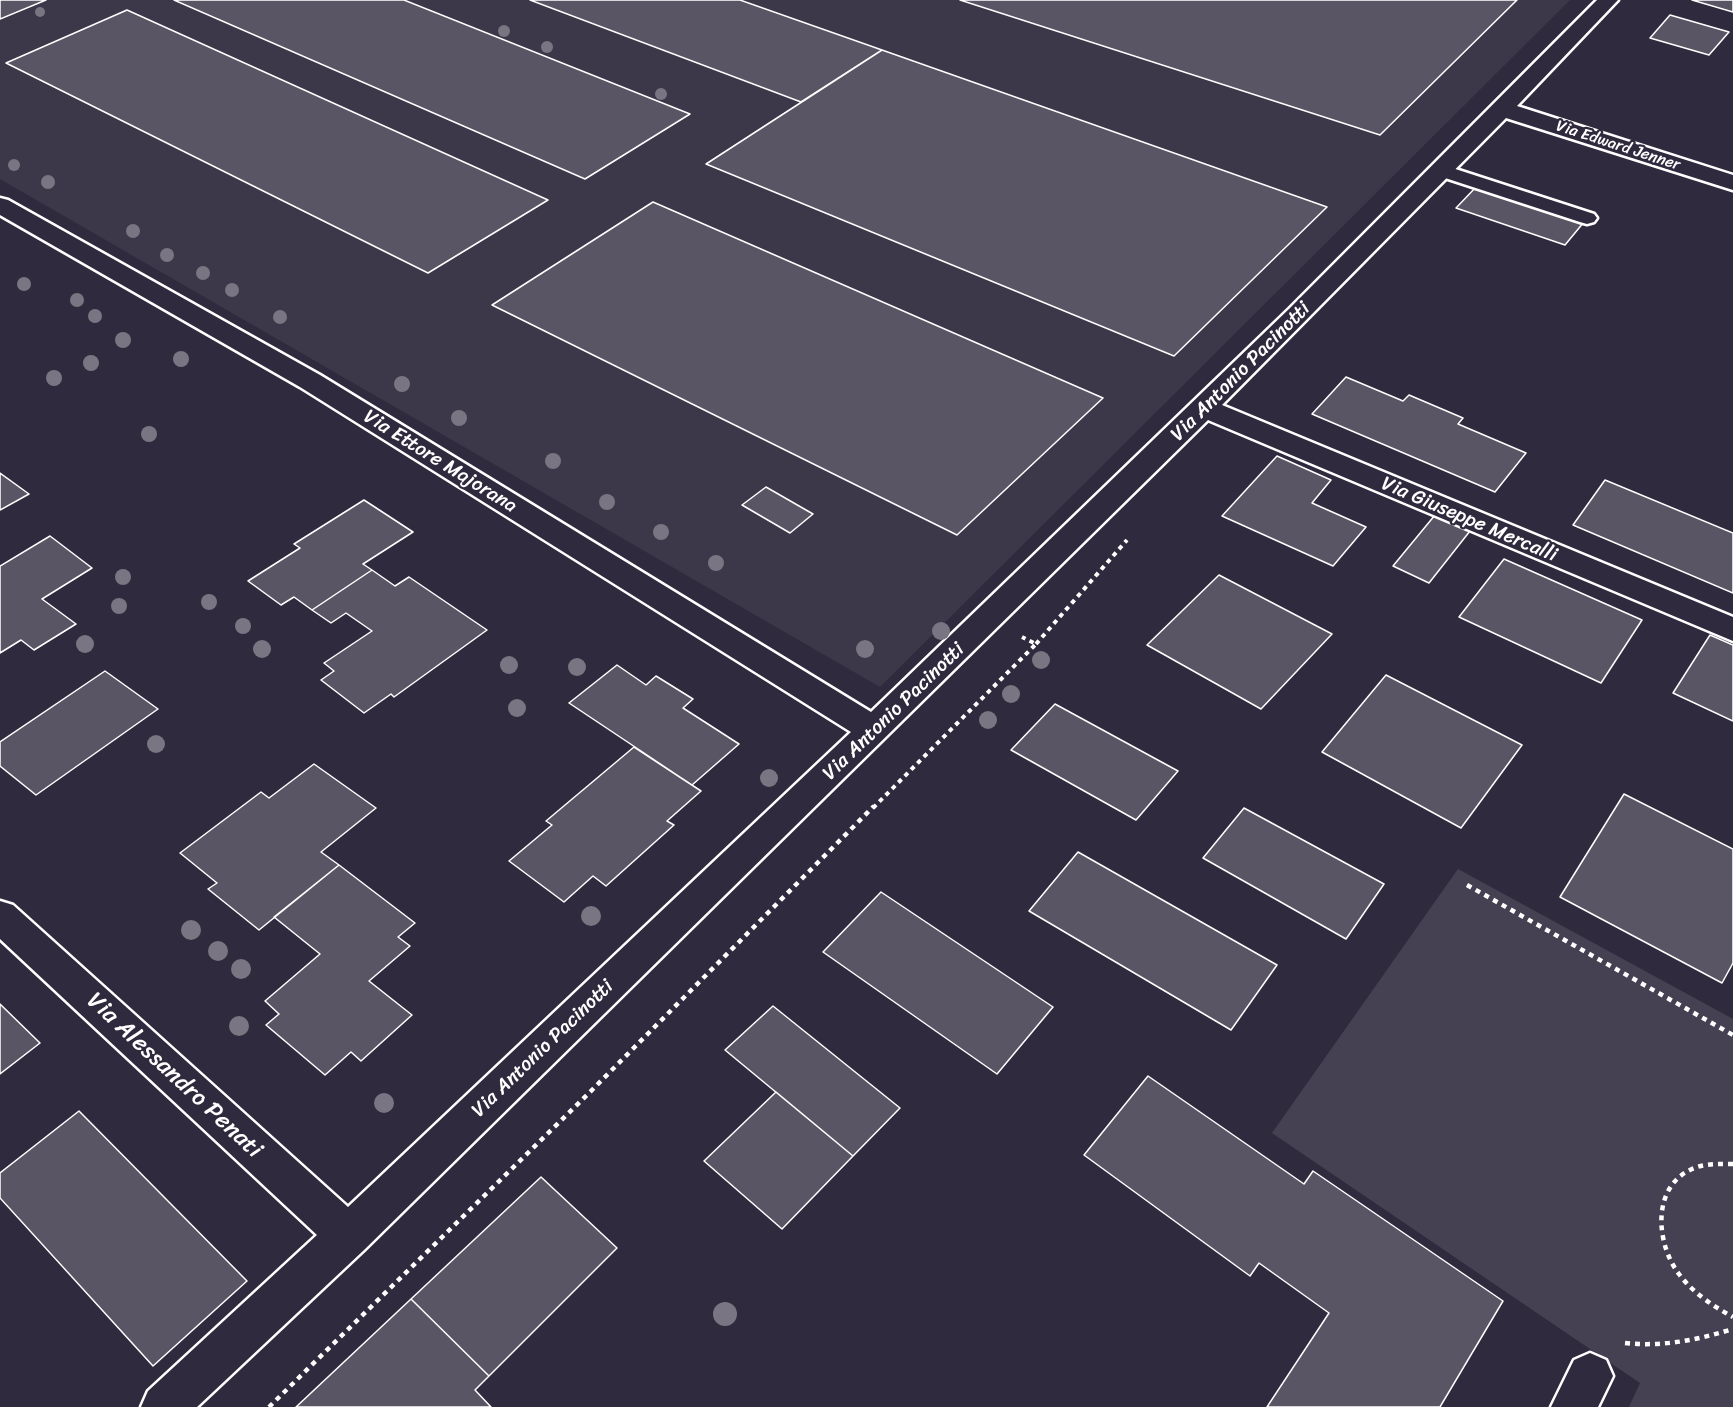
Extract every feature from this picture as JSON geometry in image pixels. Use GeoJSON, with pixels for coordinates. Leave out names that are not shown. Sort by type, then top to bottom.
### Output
{"type":"FeatureCollection","features":[{"type":"Feature","properties":{"kind":"street","name":"Via Antonio Pacinotti"},"geometry":{"type":"LineString","coordinates":[[164,1407],[349,1236],[990,620],[1443,171],[1608,0]]}},
{"type":"Feature","properties":{"kind":"street","name":"Via Edward Jenner"},"geometry":{"type":"LineString","coordinates":[[1502,109],[1733,183]]}},
{"type":"Feature","properties":{"kind":"street","name":"Via Ettore Majorana"},"geometry":{"type":"LineString","coordinates":[[0,205],[310,381],[874,730]]}},
{"type":"Feature","properties":{"kind":"street","name":"Via Giuseppe Mercalli"},"geometry":{"type":"LineString","coordinates":[[1205,408],[1733,630]]}},
{"type":"Feature","properties":{"kind":"street","name":"Via Alessandro Penati"},"geometry":{"type":"LineString","coordinates":[[0,916],[349,1236]]}},
{"type":"Feature","properties":{"kind":"lane"},"geometry":{"type":"LineString","coordinates":[[1443,171],[1587,218]]}},
{"type":"Feature","properties":{"kind":"path"},"geometry":{"type":"LineString","coordinates":[[269,1407],[592,1089],[1036,644],[990,620]]}},
{"type":"Feature","properties":{"kind":"path"},"geometry":{"type":"LineString","coordinates":[[1467,885],[1733,1035]]}},
{"type":"Feature","properties":{"kind":"path"},"geometry":{"type":"LineString","coordinates":[[1733,1164],[1717,1161],[1684,1172],[1664,1195],[1660,1229],[1675,1268],[1707,1302],[1733,1317]]}},
{"type":"Feature","properties":{"kind":"path"},"geometry":{"type":"LineString","coordinates":[[1582,1392],[1617,1342],[1651,1347],[1708,1337],[1733,1329]]}},
{"type":"Feature","properties":{"kind":"shaded area"},"geometry":{"type":"Polygon","coordinates":[[[0,0],[1570,0],[880,687],[0,179],[0,0]]]}},
{"type":"Feature","properties":{"kind":"shaded area"},"geometry":{"type":"Polygon","coordinates":[[[1458,869],[1733,1019],[1733,1407],[1629,1407],[1640,1383],[1272,1133],[1458,869]]]}},
{"type":"Feature","properties":{"kind":"building"},"geometry":{"type":"Polygon","coordinates":[[[0,0],[46,0],[0,19],[0,0]]]}},
{"type":"Feature","properties":{"kind":"building"},"geometry":{"type":"Polygon","coordinates":[[[174,0],[404,0],[690,114],[585,179],[174,0]]]}},
{"type":"Feature","properties":{"kind":"building"},"geometry":{"type":"Polygon","coordinates":[[[530,0],[740,0],[882,50],[801,102],[530,0]]]}},
{"type":"Feature","properties":{"kind":"building"},"geometry":{"type":"Polygon","coordinates":[[[960,0],[1517,0],[1380,135],[960,0]]]}},
{"type":"Feature","properties":{"kind":"building"},"geometry":{"type":"Polygon","coordinates":[[[1692,0],[1733,0],[1733,12],[1692,0]]]}},
{"type":"Feature","properties":{"kind":"building"},"geometry":{"type":"Polygon","coordinates":[[[127,10],[548,200],[428,273],[6,63],[127,10]]]}},
{"type":"Feature","properties":{"kind":"building"},"geometry":{"type":"Polygon","coordinates":[[[1670,15],[1729,32],[1709,55],[1650,38],[1670,15]]]}},
{"type":"Feature","properties":{"kind":"building"},"geometry":{"type":"Polygon","coordinates":[[[882,50],[1327,207],[1174,356],[706,164],[882,50]]]}},
{"type":"Feature","properties":{"kind":"building"},"geometry":{"type":"Polygon","coordinates":[[[1477,186],[1584,222],[1565,245],[1456,208],[1477,186]]]}},
{"type":"Feature","properties":{"kind":"building"},"geometry":{"type":"Polygon","coordinates":[[[653,202],[1103,398],[957,535],[492,305],[653,202]]]}},
{"type":"Feature","properties":{"kind":"building"},"geometry":{"type":"Polygon","coordinates":[[[1346,377],[1403,401],[1409,395],[1463,418],[1458,424],[1526,453],[1495,492],[1312,414],[1346,377]]]}},
{"type":"Feature","properties":{"kind":"building"},"geometry":{"type":"Polygon","coordinates":[[[1277,456],[1331,480],[1312,503],[1366,527],[1333,566],[1222,516],[1277,456]]]}},
{"type":"Feature","properties":{"kind":"building"},"geometry":{"type":"Polygon","coordinates":[[[0,473],[29,494],[0,510],[0,473]]]}},
{"type":"Feature","properties":{"kind":"building"},"geometry":{"type":"Polygon","coordinates":[[[1605,480],[1733,533],[1733,593],[1573,525],[1605,480]]]}},
{"type":"Feature","properties":{"kind":"building"},"geometry":{"type":"Polygon","coordinates":[[[766,487],[813,514],[790,533],[742,505],[766,487]]]}},
{"type":"Feature","properties":{"kind":"building"},"geometry":{"type":"Polygon","coordinates":[[[364,500],[413,532],[363,564],[372,570],[312,610],[294,597],[281,605],[248,581],[300,548],[294,544],[364,500]]]}},
{"type":"Feature","properties":{"kind":"building"},"geometry":{"type":"Polygon","coordinates":[[[1435,515],[1470,531],[1429,583],[1393,566],[1435,515]]]}},
{"type":"Feature","properties":{"kind":"building"},"geometry":{"type":"Polygon","coordinates":[[[50,536],[92,568],[42,599],[76,624],[34,650],[21,640],[0,653],[0,566],[50,536]]]}},
{"type":"Feature","properties":{"kind":"building"},"geometry":{"type":"Polygon","coordinates":[[[1504,559],[1642,620],[1601,683],[1459,617],[1504,559]]]}},
{"type":"Feature","properties":{"kind":"building"},"geometry":{"type":"Polygon","coordinates":[[[372,570],[395,586],[409,577],[487,630],[394,697],[391,694],[364,713],[321,680],[334,671],[324,663],[372,631],[346,613],[331,623],[312,610],[372,570]]]}},
{"type":"Feature","properties":{"kind":"building"},"geometry":{"type":"Polygon","coordinates":[[[1219,575],[1332,634],[1261,709],[1147,645],[1219,575]]]}},
{"type":"Feature","properties":{"kind":"building"},"geometry":{"type":"Polygon","coordinates":[[[1710,635],[1733,645],[1733,721],[1673,693],[1710,635]]]}},
{"type":"Feature","properties":{"kind":"building"},"geometry":{"type":"Polygon","coordinates":[[[617,665],[646,685],[656,676],[693,699],[683,708],[739,744],[692,785],[569,703],[617,665]]]}},
{"type":"Feature","properties":{"kind":"building"},"geometry":{"type":"Polygon","coordinates":[[[105,671],[158,709],[36,795],[0,766],[0,742],[105,671]]]}},
{"type":"Feature","properties":{"kind":"building"},"geometry":{"type":"Polygon","coordinates":[[[1386,675],[1522,745],[1461,828],[1322,752],[1386,675]]]}},
{"type":"Feature","properties":{"kind":"building"},"geometry":{"type":"Polygon","coordinates":[[[1055,704],[1178,771],[1136,820],[1011,750],[1055,704]]]}},
{"type":"Feature","properties":{"kind":"building"},"geometry":{"type":"Polygon","coordinates":[[[634,747],[701,791],[667,821],[674,825],[606,886],[593,876],[564,902],[509,861],[552,825],[546,821],[634,747]]]}},
{"type":"Feature","properties":{"kind":"building"},"geometry":{"type":"Polygon","coordinates":[[[314,764],[376,808],[321,852],[339,865],[259,930],[208,889],[217,883],[180,853],[261,792],[269,798],[314,764]]]}},
{"type":"Feature","properties":{"kind":"building"},"geometry":{"type":"Polygon","coordinates":[[[1624,794],[1733,849],[1733,963],[1722,983],[1560,897],[1624,794]]]}},
{"type":"Feature","properties":{"kind":"building"},"geometry":{"type":"Polygon","coordinates":[[[1244,808],[1384,884],[1346,939],[1203,858],[1244,808]]]}},
{"type":"Feature","properties":{"kind":"building"},"geometry":{"type":"Polygon","coordinates":[[[1078,852],[1277,965],[1231,1030],[1029,911],[1078,852]]]}},
{"type":"Feature","properties":{"kind":"building"},"geometry":{"type":"Polygon","coordinates":[[[339,865],[415,923],[398,937],[410,946],[369,981],[412,1015],[361,1061],[351,1052],[325,1075],[266,1025],[279,1014],[265,1001],[320,954],[274,917],[339,865]]]}},
{"type":"Feature","properties":{"kind":"building"},"geometry":{"type":"Polygon","coordinates":[[[881,892],[1053,1007],[997,1074],[823,952],[881,892]]]}},
{"type":"Feature","properties":{"kind":"building"},"geometry":{"type":"Polygon","coordinates":[[[0,1004],[40,1043],[0,1074],[0,1004]]]}},
{"type":"Feature","properties":{"kind":"building"},"geometry":{"type":"Polygon","coordinates":[[[773,1006],[900,1108],[853,1156],[725,1050],[773,1006]]]}},
{"type":"Feature","properties":{"kind":"building"},"geometry":{"type":"Polygon","coordinates":[[[1148,1076],[1304,1184],[1313,1171],[1503,1301],[1440,1407],[1267,1407],[1329,1313],[1259,1263],[1250,1276],[1084,1155],[1148,1076]]]}},
{"type":"Feature","properties":{"kind":"building"},"geometry":{"type":"Polygon","coordinates":[[[776,1092],[853,1156],[782,1229],[704,1161],[776,1092]]]}},
{"type":"Feature","properties":{"kind":"building"},"geometry":{"type":"Polygon","coordinates":[[[79,1111],[247,1281],[153,1366],[0,1198],[0,1173],[79,1111]]]}},
{"type":"Feature","properties":{"kind":"building"},"geometry":{"type":"Polygon","coordinates":[[[541,1177],[617,1248],[489,1376],[411,1299],[541,1177]]]}},
{"type":"Feature","properties":{"kind":"building"},"geometry":{"type":"Polygon","coordinates":[[[411,1299],[489,1376],[475,1390],[491,1407],[296,1407],[411,1299]]]}}]}
